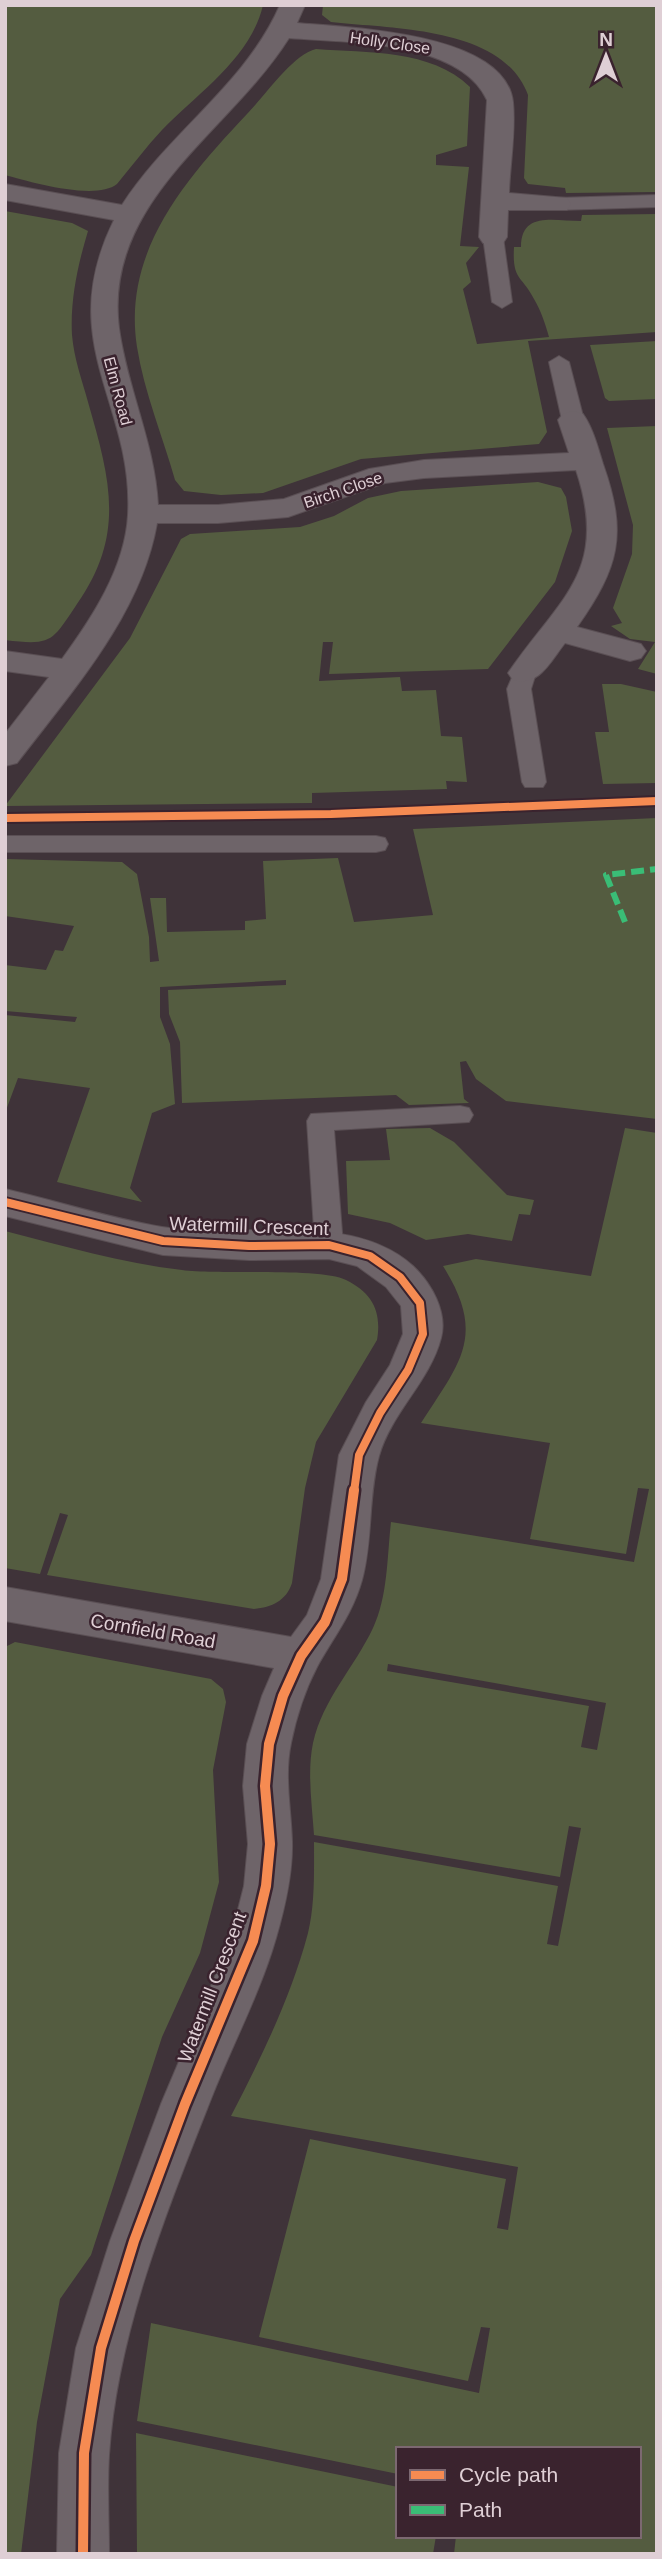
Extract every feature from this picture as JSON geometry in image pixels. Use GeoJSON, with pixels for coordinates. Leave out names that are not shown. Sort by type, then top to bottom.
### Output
{"type":"FeatureCollection","features":[{"type":"Feature","properties":{"kind":"street","name":"Holly Close"},"geometry":{"type":"LineString","coordinates":[[288,18],[444,51],[484,72],[499,90],[500,100],[497,201],[493,237]]}},
{"type":"Feature","properties":{"kind":"street","name":"Elm Road"},"geometry":{"type":"LineString","coordinates":[[5,756],[70,670],[125,583],[139,545],[143,514],[139,469],[108,361],[104,327],[103,295],[112,256],[130,215],[197,127],[261,63],[288,18]]}},
{"type":"Feature","properties":{"kind":"street"},"geometry":{"type":"LineString","coordinates":[[5,192],[130,215]]}},
{"type":"Feature","properties":{"kind":"street"},"geometry":{"type":"LineString","coordinates":[[497,201],[557,204]]}},
{"type":"Feature","properties":{"kind":"street"},"geometry":{"type":"LineString","coordinates":[[524,673],[583,593],[599,560],[605,532],[600,499],[573,420]]}},
{"type":"Feature","properties":{"kind":"street","name":"Birch Close"},"geometry":{"type":"LineString","coordinates":[[143,514],[218,514],[288,508],[380,475],[424,469],[585,461]]}},
{"type":"Feature","properties":{"kind":"street"},"geometry":{"type":"LineString","coordinates":[[557,631],[630,651]]}},
{"type":"Feature","properties":{"kind":"street"},"geometry":{"type":"LineString","coordinates":[[5,661],[70,670]]}},
{"type":"Feature","properties":{"kind":"street","name":"Watermill Crescent"},"geometry":{"type":"LineString","coordinates":[[5,1202],[163,1241],[249,1246],[329,1245],[370,1256],[400,1277],[420,1303],[423,1334],[408,1370],[380,1413],[359,1455],[341,1579],[325,1622],[301,1656],[284,1696],[269,1744],[265,1786],[270,1844],[267,1886],[253,1941],[171,2141],[134,2241],[101,2348],[83,2453],[83,2554]]}},
{"type":"Feature","properties":{"kind":"street","name":"Cornfield Road"},"geometry":{"type":"LineString","coordinates":[[5,1604],[301,1656]]}},
{"type":"Feature","properties":{"kind":"lane"},"geometry":{"type":"LineString","coordinates":[[557,204],[657,201]]}},
{"type":"Feature","properties":{"kind":"lane","name":"Holly Close"},"geometry":{"type":"LineString","coordinates":[[493,237],[502,302]]}},
{"type":"Feature","properties":{"kind":"lane"},"geometry":{"type":"LineString","coordinates":[[559,362],[573,420]]}},
{"type":"Feature","properties":{"kind":"lane"},"geometry":{"type":"LineString","coordinates":[[524,673],[519,689],[534,782]]}},
{"type":"Feature","properties":{"kind":"lane"},"geometry":{"type":"LineString","coordinates":[[5,844],[376,844]]}},
{"type":"Feature","properties":{"kind":"lane"},"geometry":{"type":"LineString","coordinates":[[329,1245],[320,1121],[460,1115]]}},
{"type":"Feature","properties":{"kind":"green space"},"geometry":{"type":"Polygon","coordinates":[[[5,5],[263,5],[247,42],[221,74],[162,130],[117,184],[94,191],[62,188],[5,175],[5,5]]]}},
{"type":"Feature","properties":{"kind":"green space"},"geometry":{"type":"Polygon","coordinates":[[[323,5],[657,5],[657,192],[566,193],[565,188],[528,184],[524,178],[528,95],[515,72],[495,55],[471,43],[443,35],[331,22],[322,15],[323,5]]]}},
{"type":"Feature","properties":{"kind":"green space"},"geometry":{"type":"Polygon","coordinates":[[[316,49],[418,59],[454,75],[470,87],[467,146],[436,155],[436,165],[469,167],[460,246],[479,247],[466,263],[471,282],[463,289],[477,344],[549,337],[530,291],[516,272],[514,247],[521,247],[522,236],[533,223],[550,220],[581,221],[582,215],[657,214],[657,332],[528,341],[547,432],[539,444],[361,459],[263,493],[221,495],[184,491],[175,480],[140,364],[135,312],[139,279],[149,248],[181,191],[279,77],[298,59],[316,49]]]}},
{"type":"Feature","properties":{"kind":"green space"},"geometry":{"type":"Polygon","coordinates":[[[5,211],[72,223],[88,231],[76,282],[72,335],[76,361],[102,456],[109,506],[108,530],[92,578],[56,633],[50,638],[33,642],[5,640],[5,211]]]}},
{"type":"Feature","properties":{"kind":"green space"},"geometry":{"type":"Polygon","coordinates":[[[657,341],[657,399],[609,401],[605,398],[590,345],[657,341]]]}},
{"type":"Feature","properties":{"kind":"green space"},"geometry":{"type":"Polygon","coordinates":[[[657,426],[657,674],[638,669],[655,642],[630,639],[611,626],[622,623],[613,608],[632,554],[633,525],[607,428],[657,426]]]}},
{"type":"Feature","properties":{"kind":"green space"},"geometry":{"type":"Polygon","coordinates":[[[538,482],[561,488],[566,497],[572,531],[555,582],[488,669],[329,674],[333,642],[323,642],[319,681],[400,677],[402,691],[436,690],[441,736],[462,737],[467,782],[446,781],[447,789],[312,793],[312,803],[5,806],[130,638],[181,539],[190,534],[300,527],[334,516],[368,498],[401,491],[538,482]]]}},
{"type":"Feature","properties":{"kind":"green space"},"geometry":{"type":"Polygon","coordinates":[[[602,684],[621,684],[657,692],[657,783],[603,784],[595,732],[609,732],[602,684]]]}},
{"type":"Feature","properties":{"kind":"green space"},"geometry":{"type":"Polygon","coordinates":[[[657,818],[657,1119],[506,1101],[476,1079],[466,1061],[460,1062],[464,1099],[469,1103],[409,1105],[396,1095],[182,1103],[180,1042],[169,1014],[168,990],[286,985],[286,980],[160,987],[160,1017],[170,1044],[175,1104],[152,1113],[130,1188],[142,1202],[57,1182],[90,1088],[18,1078],[5,1113],[5,1015],[75,1022],[77,1017],[5,1011],[5,965],[46,970],[55,950],[63,951],[74,926],[5,916],[5,859],[122,862],[137,874],[149,937],[150,962],[159,961],[150,898],[166,898],[167,932],[245,930],[245,921],[266,919],[263,861],[338,858],[354,922],[433,915],[413,829],[657,818]]]}},
{"type":"Feature","properties":{"kind":"green space"},"geometry":{"type":"Polygon","coordinates":[[[430,1128],[454,1142],[507,1195],[534,1200],[530,1215],[519,1214],[512,1241],[468,1234],[426,1240],[390,1223],[348,1214],[346,1161],[390,1160],[386,1129],[430,1128]]]}},
{"type":"Feature","properties":{"kind":"green space"},"geometry":{"type":"Polygon","coordinates":[[[625,1128],[657,1133],[657,2554],[454,2554],[456,2538],[641,2538],[641,2447],[396,2447],[396,2474],[137,2421],[151,2323],[479,2393],[490,2328],[481,2327],[468,2381],[259,2337],[310,2139],[506,2179],[497,2228],[508,2230],[518,2167],[231,2116],[274,2027],[301,1957],[312,1911],[314,1842],[558,1886],[547,1944],[558,1946],[581,1828],[569,1826],[560,1877],[314,1835],[310,1789],[313,1743],[331,1698],[365,1643],[378,1616],[386,1576],[391,1522],[634,1562],[649,1489],[638,1488],[626,1554],[530,1539],[550,1443],[421,1423],[457,1365],[466,1330],[464,1311],[443,1266],[476,1259],[591,1276],[625,1128]],[[388,1664],[387,1671],[589,1706],[581,1747],[597,1750],[606,1703],[388,1664]]]}},
{"type":"Feature","properties":{"kind":"green space"},"geometry":{"type":"Polygon","coordinates":[[[5,1231],[93,1254],[159,1267],[333,1276],[355,1285],[369,1297],[378,1320],[377,1340],[316,1442],[305,1488],[292,1583],[282,1599],[267,1607],[254,1609],[47,1575],[68,1515],[60,1513],[40,1574],[5,1568],[5,1231]]]}},
{"type":"Feature","properties":{"kind":"green space"},"geometry":{"type":"Polygon","coordinates":[[[15,1642],[211,1679],[223,1689],[226,1702],[213,1770],[219,1882],[200,1953],[162,2037],[91,2255],[60,2299],[37,2422],[21,2554],[5,2554],[5,1647],[15,1642]]]}},
{"type":"Feature","properties":{"kind":"green space"},"geometry":{"type":"Polygon","coordinates":[[[136,2433],[396,2487],[396,2538],[436,2538],[433,2554],[137,2554],[136,2433]]]}},
{"type":"Feature","properties":{"kind":"marked path"},"geometry":{"type":"LineString","coordinates":[[625,922],[606,875],[657,869]]}},
{"type":"Feature","properties":{"kind":"cycle path"},"geometry":{"type":"LineString","coordinates":[[5,818],[331,814],[657,801]]}},
{"type":"Feature","properties":{"kind":"cycle path"},"geometry":{"type":"LineString","coordinates":[[5,1202],[163,1241],[249,1246],[329,1245],[370,1256],[400,1277],[420,1303],[423,1334],[408,1370],[380,1413],[359,1455],[342,1579],[325,1622],[301,1656],[283,1696],[269,1744],[265,1786],[270,1844],[266,1886],[253,1941],[185,2104],[134,2241],[101,2348],[84,2453],[83,2554]]}}]}
